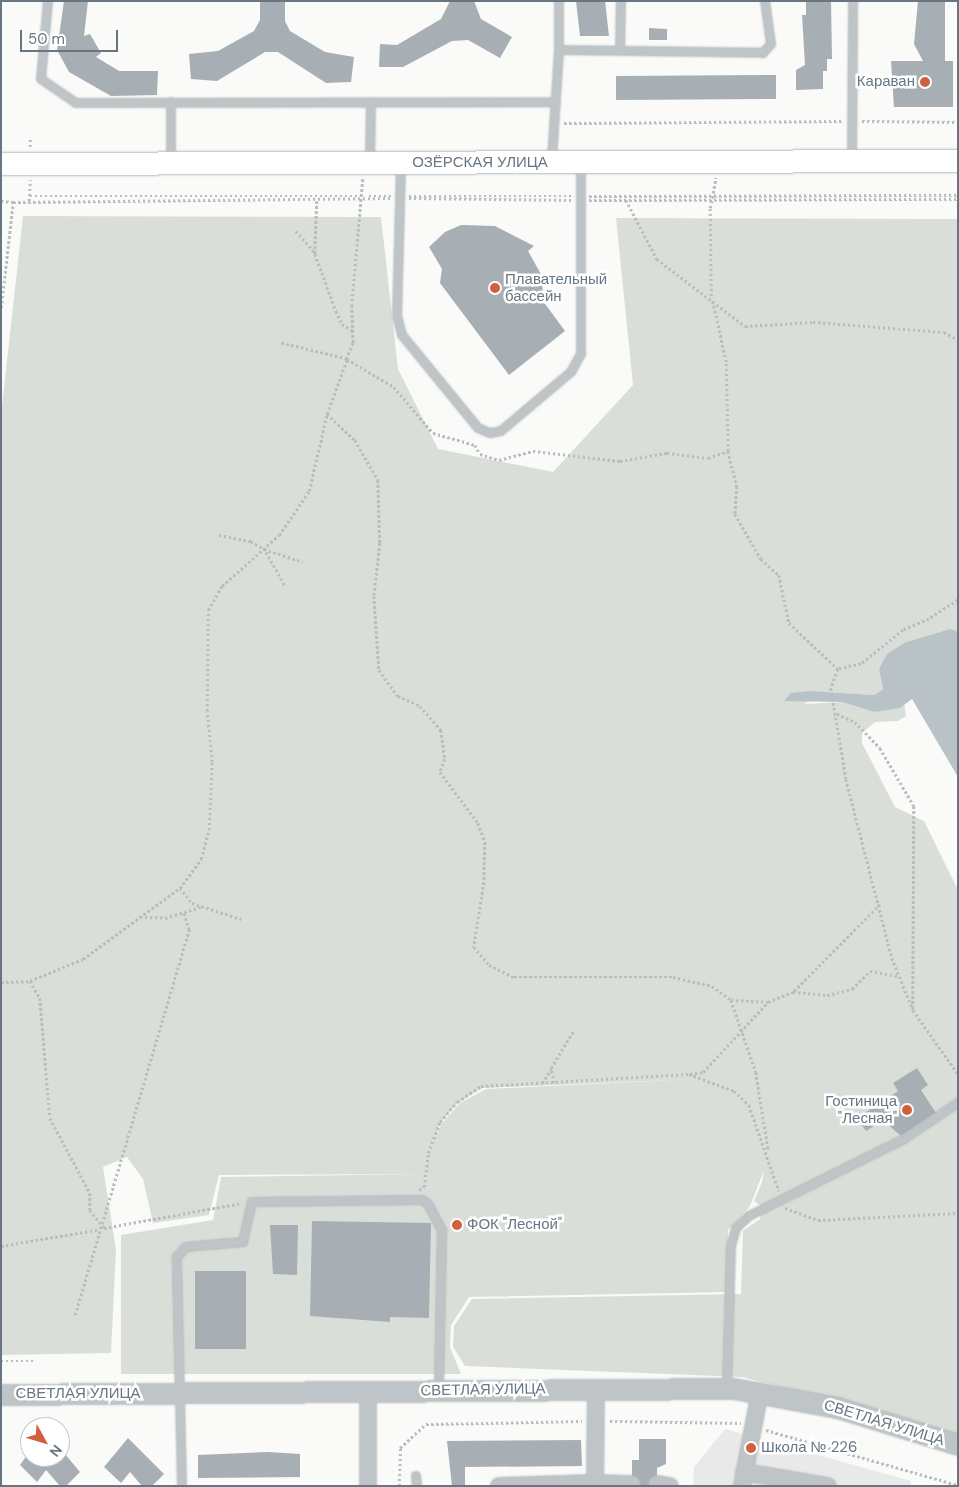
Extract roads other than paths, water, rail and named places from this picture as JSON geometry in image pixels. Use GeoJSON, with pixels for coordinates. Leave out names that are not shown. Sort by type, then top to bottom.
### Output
{"type":"FeatureCollection","features":[{"type":"Feature","properties":{"kind":"main road","name":"ОЗЁРСКАЯ УЛИЦА"},"geometry":{"type":"LineString","coordinates":[[1,164],[852,162],[958,160]]}},
{"type":"Feature","properties":{"kind":"street","name":"СВЕТЛАЯ УЛИЦА"},"geometry":{"type":"LineString","coordinates":[[1,1394],[178,1394],[596,1388],[727,1389],[760,1392],[838,1408],[958,1446]]}},
{"type":"Feature","properties":{"kind":"street"},"geometry":{"type":"LineString","coordinates":[[595,1483],[596,1388]]}},
{"type":"Feature","properties":{"kind":"street"},"geometry":{"type":"LineString","coordinates":[[368,1392],[368,1486]]}},
{"type":"Feature","properties":{"kind":"street"},"geometry":{"type":"LineString","coordinates":[[760,1392],[743,1479],[828,1486]]}},
{"type":"Feature","properties":{"kind":"street"},"geometry":{"type":"LineString","coordinates":[[499,1486],[595,1483],[632,1484]]}},
{"type":"Feature","properties":{"kind":"lane"},"geometry":{"type":"LineString","coordinates":[[48,1],[41,79],[76,102],[556,102]]}},
{"type":"Feature","properties":{"kind":"lane"},"geometry":{"type":"LineString","coordinates":[[552,163],[559,50],[559,1]]}},
{"type":"Feature","properties":{"kind":"lane"},"geometry":{"type":"LineString","coordinates":[[620,50],[621,1]]}},
{"type":"Feature","properties":{"kind":"lane"},"geometry":{"type":"LineString","coordinates":[[559,50],[763,53],[771,44],[765,1]]}},
{"type":"Feature","properties":{"kind":"lane"},"geometry":{"type":"LineString","coordinates":[[852,162],[853,1]]}},
{"type":"Feature","properties":{"kind":"lane"},"geometry":{"type":"LineString","coordinates":[[171,102],[171,164]]}},
{"type":"Feature","properties":{"kind":"lane"},"geometry":{"type":"LineString","coordinates":[[366,164],[372,102]]}},
{"type":"Feature","properties":{"kind":"lane"},"geometry":{"type":"LineString","coordinates":[[401,163],[396,316],[402,334],[478,428],[490,433],[501,431],[571,372],[581,354],[581,163]]}},
{"type":"Feature","properties":{"kind":"lane"},"geometry":{"type":"LineString","coordinates":[[727,1389],[731,1246],[736,1228],[781,1200],[904,1139],[958,1103]]}},
{"type":"Feature","properties":{"kind":"lane"},"geometry":{"type":"LineString","coordinates":[[182,1486],[178,1394],[177,1257],[186,1247],[243,1242],[249,1206],[258,1200],[428,1204],[442,1230],[439,1391]]}},
{"type":"Feature","properties":{"kind":"lane"},"geometry":{"type":"LineString","coordinates":[[416,1476],[416,1486]]}},
{"type":"Feature","properties":{"kind":"place","name":"Караван"},"geometry":{"type":"Point","coordinates":[925,82]}},
{"type":"Feature","properties":{"kind":"place","name":"Плавательный бассейн"},"geometry":{"type":"Point","coordinates":[495,288]}},
{"type":"Feature","properties":{"kind":"place","name":"Гостиница \"Лесная\""},"geometry":{"type":"Point","coordinates":[907,1110]}},
{"type":"Feature","properties":{"kind":"place","name":"ФОК \"Лесной\""},"geometry":{"type":"Point","coordinates":[457,1225]}},
{"type":"Feature","properties":{"kind":"place","name":"Школа № 226"},"geometry":{"type":"Point","coordinates":[751,1448]}}]}
